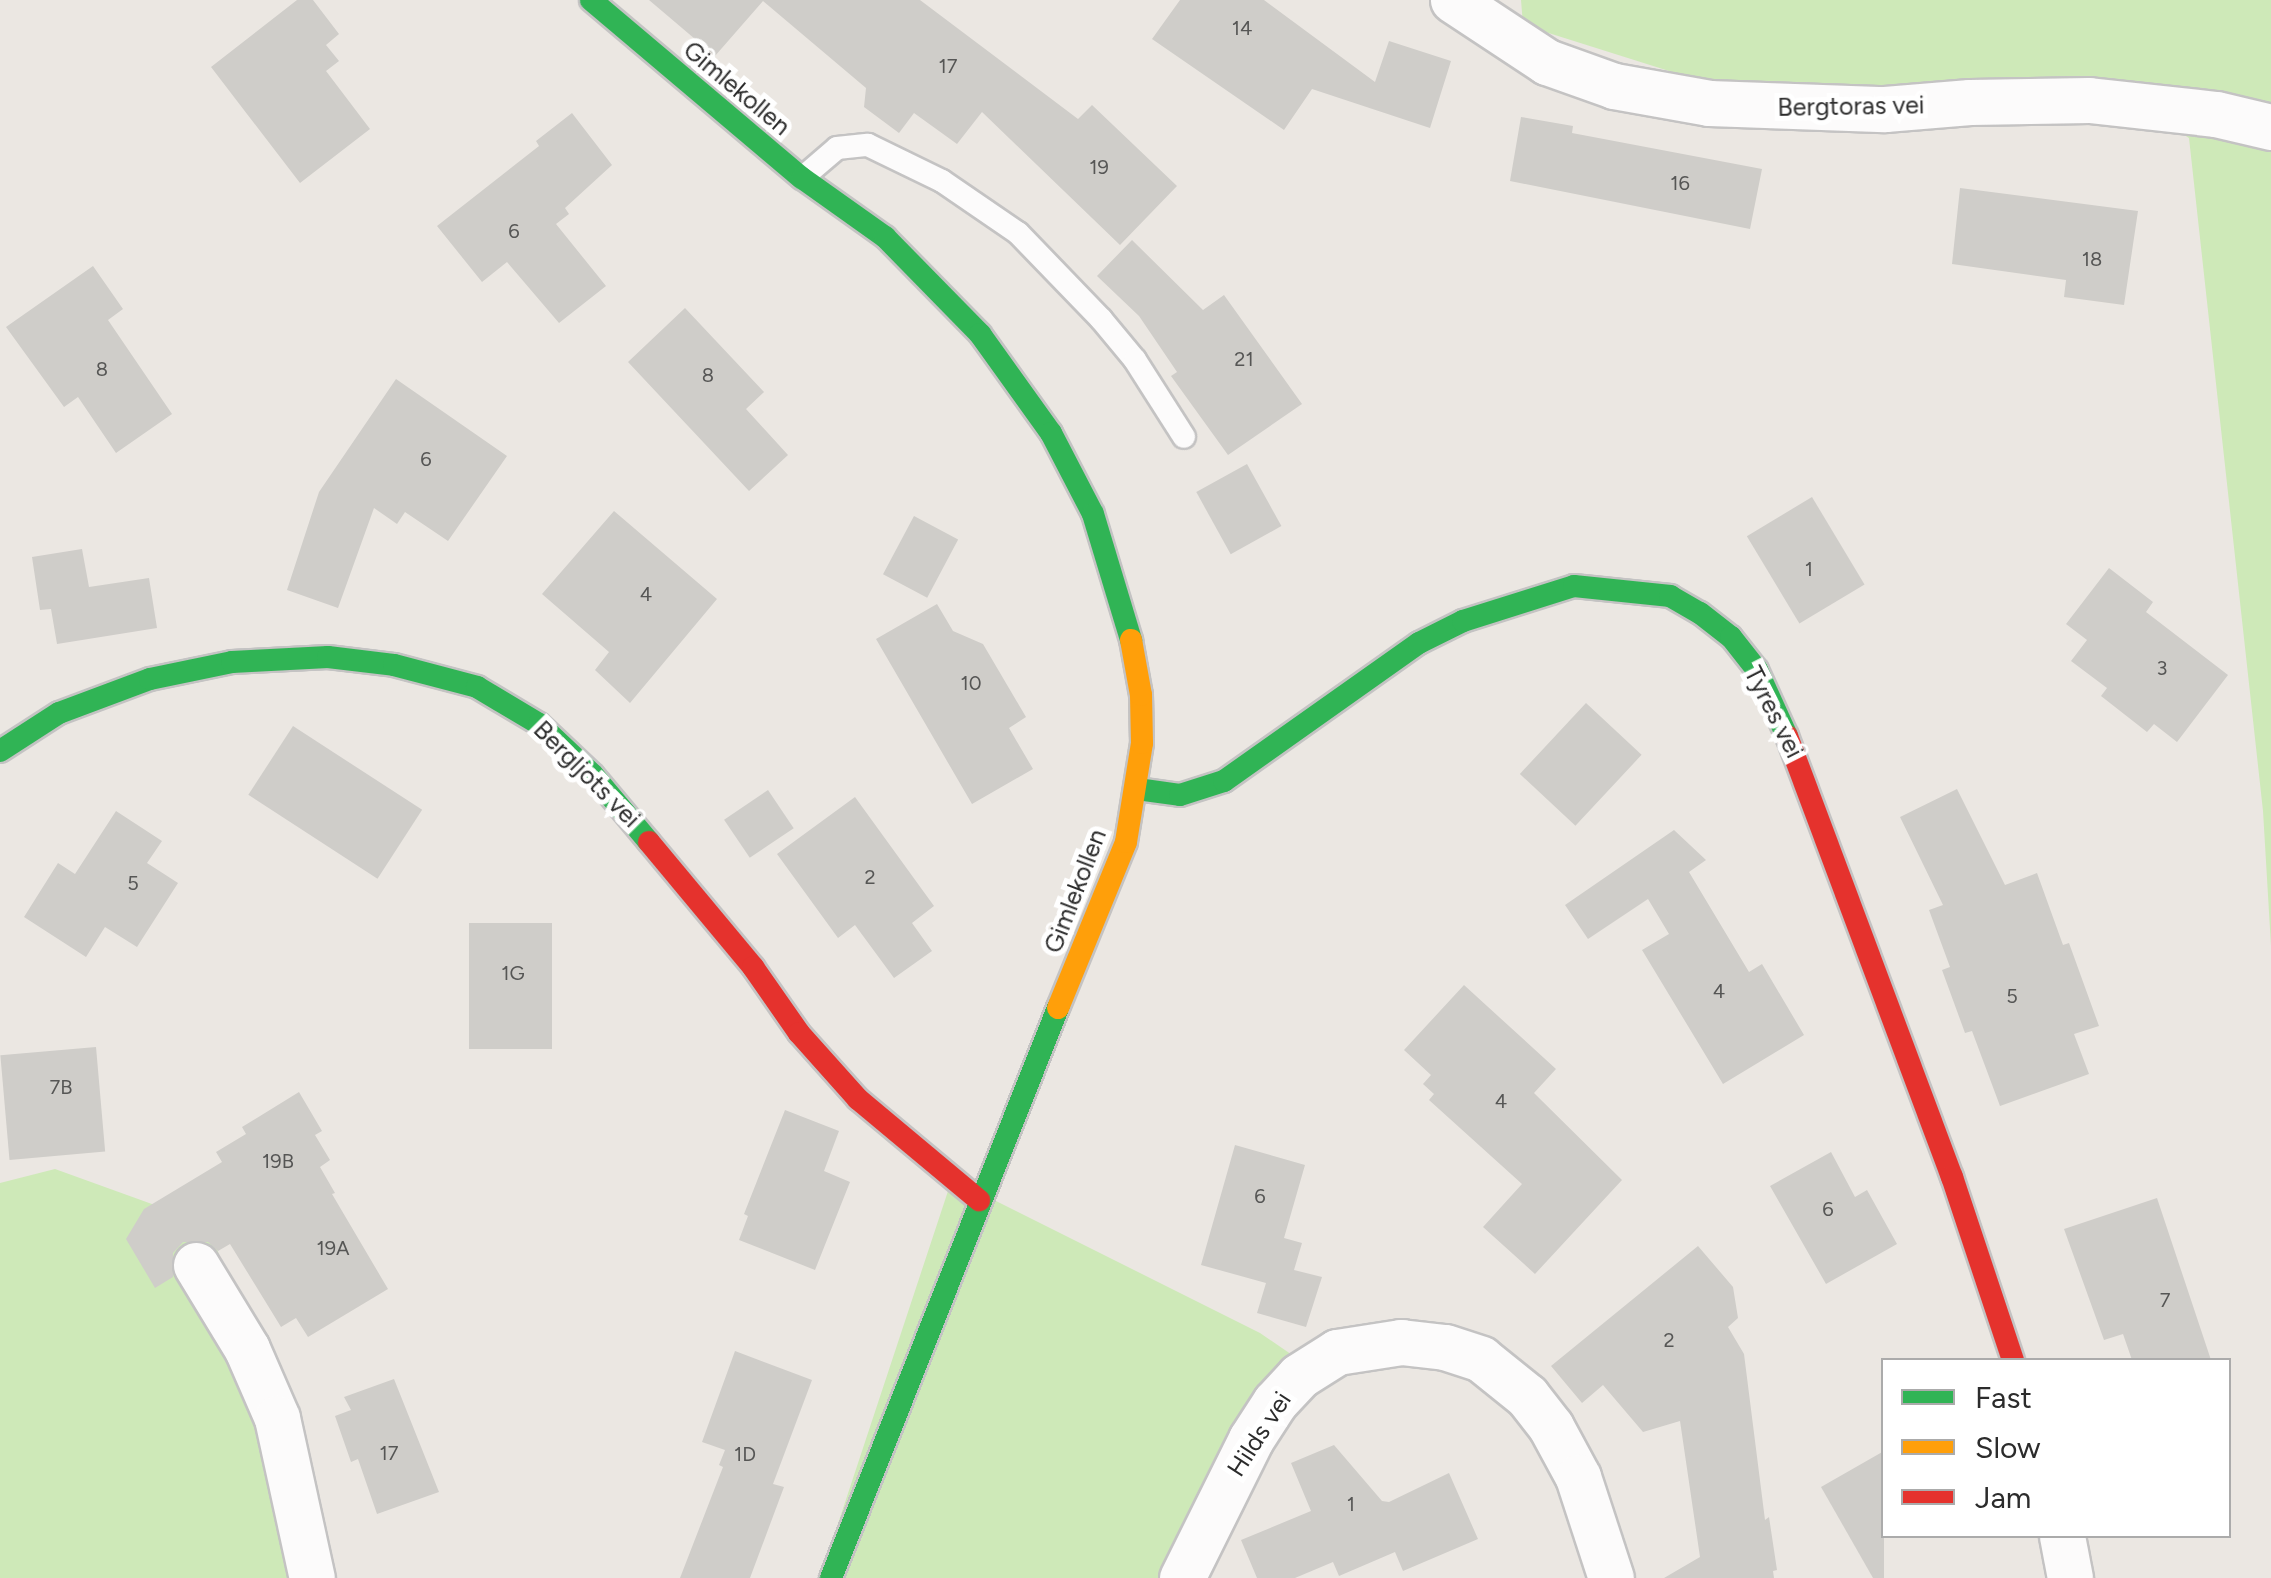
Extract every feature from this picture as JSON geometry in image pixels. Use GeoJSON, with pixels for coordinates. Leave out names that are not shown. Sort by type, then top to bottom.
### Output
{"type":"FeatureCollection","features":[{"type":"Feature","properties":{"kind":"street","name":"Gimlekollen"},"geometry":{"type":"LineString","coordinates":[[590,0],[802,178],[885,237],[980,334],[1051,433],[1093,514],[1133,646],[1141,694],[1137,789],[1126,842],[978,1200],[831,1578]]}},
{"type":"Feature","properties":{"kind":"street","name":"Bergtoras vei"},"geometry":{"type":"LineString","coordinates":[[1453,0],[1547,62],[1614,86],[1709,103],[1885,109],[1970,102],[2088,100],[2216,114],[2271,126]]}},
{"type":"Feature","properties":{"kind":"street","name":"Tyres vei"},"geometry":{"type":"LineString","coordinates":[[1137,789],[1180,795],[1224,781],[1419,643],[1462,621],[1574,586],[1608,586],[1670,596],[1700,613],[1730,638],[1757,670],[1801,766],[1952,1177],[2012,1358]]}},
{"type":"Feature","properties":{"kind":"street","name":"Bergljots vei"},"geometry":{"type":"LineString","coordinates":[[0,751],[59,713],[92,699],[150,679],[232,662],[328,657],[394,665],[477,687],[539,724],[593,775],[753,967],[799,1034],[890,1129],[948,1170],[978,1200]]}},
{"type":"Feature","properties":{"kind":"street"},"geometry":{"type":"LineString","coordinates":[[196,1265],[247,1349],[277,1418],[312,1578]]}},
{"type":"Feature","properties":{"kind":"street","name":"Hilds vei"},"geometry":{"type":"LineString","coordinates":[[1182,1578],[1251,1439],[1274,1402],[1299,1376],[1337,1352],[1401,1342],[1445,1347],[1482,1360],[1527,1396],[1551,1427],[1578,1477],[1611,1578]]}},
{"type":"Feature","properties":{"kind":"street"},"geometry":{"type":"LineString","coordinates":[[2062,1538],[2070,1578]]}},
{"type":"Feature","properties":{"kind":"lane"},"geometry":{"type":"LineString","coordinates":[[802,178],[838,148],[868,145],[957,191],[1018,233],[1101,319],[1135,360],[1184,436]]}},
{"type":"Feature","properties":{"kind":"green space"},"geometry":{"type":"Polygon","coordinates":[[[1521,0],[2271,0],[2271,946],[2263,811],[2189,138],[2091,77],[1761,100],[1523,25],[1521,0]]]}},
{"type":"Feature","properties":{"kind":"green space"},"geometry":{"type":"Polygon","coordinates":[[[55,1169],[210,1225],[294,1506],[309,1578],[0,1578],[0,1183],[55,1169]]]}},
{"type":"Feature","properties":{"kind":"green space"},"geometry":{"type":"Polygon","coordinates":[[[952,1179],[1260,1333],[1314,1370],[1306,1375],[1207,1578],[820,1578],[952,1179]]]}},
{"type":"Feature","properties":{"kind":"building"},"geometry":{"type":"Polygon","coordinates":[[[297,0],[313,0],[339,34],[326,45],[339,61],[326,71],[370,129],[300,183],[211,67],[297,0]]]}},
{"type":"Feature","properties":{"kind":"building"},"geometry":{"type":"Polygon","coordinates":[[[649,0],[920,0],[1078,119],[1092,105],[1177,186],[1120,245],[982,112],[957,144],[914,113],[899,133],[864,107],[866,88],[763,1],[715,56],[649,0]]]}},
{"type":"Feature","properties":{"kind":"building"},"geometry":{"type":"Polygon","coordinates":[[[1180,0],[1264,0],[1375,82],[1389,41],[1451,61],[1430,128],[1312,89],[1284,130],[1152,39],[1180,0]]]}},
{"type":"Feature","properties":{"kind":"building"},"geometry":{"type":"Polygon","coordinates":[[[572,113],[612,165],[565,208],[569,214],[556,224],[606,286],[559,323],[507,262],[482,282],[437,226],[539,146],[536,141],[572,113]]]}},
{"type":"Feature","properties":{"kind":"building"},"geometry":{"type":"Polygon","coordinates":[[[1521,117],[1573,126],[1572,133],[1762,169],[1750,229],[1510,181],[1521,117]]]}},
{"type":"Feature","properties":{"kind":"building"},"geometry":{"type":"Polygon","coordinates":[[[1960,188],[2138,211],[2124,305],[2064,297],[2066,280],[1952,264],[1960,188]]]}},
{"type":"Feature","properties":{"kind":"building"},"geometry":{"type":"Polygon","coordinates":[[[1132,240],[1203,310],[1224,295],[1302,404],[1228,455],[1171,376],[1177,372],[1139,316],[1097,276],[1132,240]]]}},
{"type":"Feature","properties":{"kind":"building"},"geometry":{"type":"Polygon","coordinates":[[[93,266],[123,309],[108,320],[172,414],[116,453],[78,397],[64,407],[6,327],[93,266]]]}},
{"type":"Feature","properties":{"kind":"building"},"geometry":{"type":"Polygon","coordinates":[[[685,308],[764,392],[746,409],[788,455],[749,491],[628,362],[685,308]]]}},
{"type":"Feature","properties":{"kind":"building"},"geometry":{"type":"Polygon","coordinates":[[[396,379],[507,456],[448,541],[405,512],[397,524],[374,508],[338,608],[287,590],[319,492],[396,379]]]}},
{"type":"Feature","properties":{"kind":"building"},"geometry":{"type":"Polygon","coordinates":[[[1247,464],[1281,526],[1231,554],[1196,492],[1247,464]]]}},
{"type":"Feature","properties":{"kind":"building"},"geometry":{"type":"Polygon","coordinates":[[[1812,497],[1865,584],[1799,624],[1747,536],[1812,497]]]}},
{"type":"Feature","properties":{"kind":"building"},"geometry":{"type":"Polygon","coordinates":[[[614,511],[717,599],[630,703],[595,670],[609,652],[542,594],[614,511]]]}},
{"type":"Feature","properties":{"kind":"building"},"geometry":{"type":"Polygon","coordinates":[[[914,516],[958,539],[927,598],[883,574],[914,516]]]}},
{"type":"Feature","properties":{"kind":"building"},"geometry":{"type":"Polygon","coordinates":[[[82,549],[89,587],[149,578],[157,628],[57,644],[51,609],[40,610],[32,557],[82,549]]]}},
{"type":"Feature","properties":{"kind":"building"},"geometry":{"type":"Polygon","coordinates":[[[2109,568],[2153,602],[2146,612],[2228,675],[2177,742],[2154,724],[2147,732],[2101,696],[2107,688],[2071,661],[2087,640],[2066,624],[2109,568]]]}},
{"type":"Feature","properties":{"kind":"building"},"geometry":{"type":"Polygon","coordinates":[[[937,604],[953,631],[983,644],[1026,717],[1009,728],[1033,769],[972,804],[876,639],[937,604]]]}},
{"type":"Feature","properties":{"kind":"building"},"geometry":{"type":"Polygon","coordinates":[[[1586,703],[1642,755],[1575,826],[1520,774],[1586,703]]]}},
{"type":"Feature","properties":{"kind":"building"},"geometry":{"type":"Polygon","coordinates":[[[293,726],[422,810],[377,879],[248,795],[293,726]]]}},
{"type":"Feature","properties":{"kind":"building"},"geometry":{"type":"Polygon","coordinates":[[[1957,789],[2005,885],[2037,873],[2063,945],[2069,943],[2099,1026],[2074,1034],[2089,1074],[2000,1106],[1972,1031],[1965,1033],[1942,970],[1950,967],[1929,910],[1943,905],[1900,817],[1957,789]]]}},
{"type":"Feature","properties":{"kind":"building"},"geometry":{"type":"Polygon","coordinates":[[[768,790],[794,828],[750,858],[724,820],[768,790]]]}},
{"type":"Feature","properties":{"kind":"building"},"geometry":{"type":"Polygon","coordinates":[[[855,797],[934,906],[912,923],[932,951],[894,978],[855,925],[838,938],[777,854],[855,797]]]}},
{"type":"Feature","properties":{"kind":"building"},"geometry":{"type":"Polygon","coordinates":[[[116,811],[162,841],[147,863],[178,883],[137,947],[105,927],[86,957],[24,917],[58,863],[75,874],[116,811]]]}},
{"type":"Feature","properties":{"kind":"building"},"geometry":{"type":"Polygon","coordinates":[[[1674,830],[1706,860],[1689,872],[1749,972],[1762,964],[1804,1035],[1723,1084],[1642,950],[1669,934],[1648,899],[1588,939],[1565,905],[1674,830]]]}},
{"type":"Feature","properties":{"kind":"building"},"geometry":{"type":"Polygon","coordinates":[[[469,923],[552,923],[552,1049],[469,1049],[469,923]]]}},
{"type":"Feature","properties":{"kind":"building"},"geometry":{"type":"Polygon","coordinates":[[[1464,985],[1556,1069],[1534,1093],[1622,1180],[1535,1274],[1483,1227],[1522,1184],[1429,1100],[1434,1094],[1423,1084],[1431,1075],[1404,1050],[1464,985]]]}},
{"type":"Feature","properties":{"kind":"building"},"geometry":{"type":"Polygon","coordinates":[[[96,1047],[105,1152],[10,1160],[0,1055],[96,1047]]]}},
{"type":"Feature","properties":{"kind":"building"},"geometry":{"type":"Polygon","coordinates":[[[299,1092],[322,1131],[315,1135],[330,1160],[320,1167],[335,1193],[332,1194],[388,1289],[308,1337],[296,1318],[281,1327],[230,1244],[218,1251],[208,1242],[183,1242],[173,1253],[173,1277],[155,1288],[126,1239],[144,1209],[222,1162],[216,1152],[246,1134],[242,1127],[299,1092]]]}},
{"type":"Feature","properties":{"kind":"building"},"geometry":{"type":"Polygon","coordinates":[[[785,1110],[839,1131],[824,1171],[850,1182],[815,1270],[739,1240],[748,1216],[744,1214],[785,1110]]]}},
{"type":"Feature","properties":{"kind":"building"},"geometry":{"type":"Polygon","coordinates":[[[1235,1145],[1305,1165],[1284,1238],[1302,1243],[1294,1270],[1322,1277],[1306,1327],[1257,1313],[1266,1283],[1201,1265],[1235,1145]]]}},
{"type":"Feature","properties":{"kind":"building"},"geometry":{"type":"Polygon","coordinates":[[[1831,1152],[1855,1197],[1867,1190],[1897,1244],[1826,1284],[1770,1186],[1831,1152]]]}},
{"type":"Feature","properties":{"kind":"building"},"geometry":{"type":"Polygon","coordinates":[[[2157,1198],[2210,1358],[2131,1358],[2123,1334],[2104,1340],[2064,1229],[2157,1198]]]}},
{"type":"Feature","properties":{"kind":"building"},"geometry":{"type":"Polygon","coordinates":[[[1698,1246],[1733,1287],[1738,1318],[1728,1327],[1744,1354],[1765,1520],[1769,1517],[1777,1570],[1773,1571],[1774,1578],[1664,1578],[1700,1557],[1680,1421],[1643,1432],[1603,1385],[1582,1403],[1551,1366],[1698,1246]]]}},
{"type":"Feature","properties":{"kind":"building"},"geometry":{"type":"Polygon","coordinates":[[[735,1351],[812,1380],[773,1484],[784,1487],[750,1578],[680,1578],[723,1467],[719,1465],[725,1450],[702,1442],[735,1351]]]}},
{"type":"Feature","properties":{"kind":"building"},"geometry":{"type":"Polygon","coordinates":[[[394,1379],[439,1492],[377,1514],[358,1459],[351,1462],[335,1416],[351,1410],[344,1397],[394,1379]]]}},
{"type":"Feature","properties":{"kind":"building"},"geometry":{"type":"Polygon","coordinates":[[[1334,1445],[1382,1501],[1389,1502],[1449,1473],[1478,1539],[1403,1571],[1395,1552],[1339,1576],[1333,1562],[1295,1578],[1257,1578],[1241,1540],[1311,1511],[1291,1463],[1334,1445]]]}},
{"type":"Feature","properties":{"kind":"building"},"geometry":{"type":"Polygon","coordinates":[[[1881,1453],[1884,1578],[1873,1578],[1821,1487],[1881,1453]]]}},
{"type":"Feature","properties":{"kind":"traffic: fast"},"geometry":{"type":"LineString","coordinates":[[591,0],[802,178],[885,237],[980,334],[1051,433],[1093,514],[1131,640]]}},
{"type":"Feature","properties":{"kind":"traffic: fast"},"geometry":{"type":"LineString","coordinates":[[1137,789],[1180,795],[1224,781],[1419,643],[1463,621],[1574,586],[1670,596],[1700,613],[1731,637],[1757,670],[1787,736]]}},
{"type":"Feature","properties":{"kind":"traffic: fast"},"geometry":{"type":"LineString","coordinates":[[0,751],[59,713],[150,679],[232,662],[328,657],[394,665],[477,687],[539,724],[593,775],[649,842]]}},
{"type":"Feature","properties":{"kind":"traffic: fast"},"geometry":{"type":"LineString","coordinates":[[831,1578],[1058,1008]]}},
{"type":"Feature","properties":{"kind":"traffic: slow"},"geometry":{"type":"LineString","coordinates":[[1058,1008],[1126,842],[1142,743],[1141,695],[1131,640]]}},
{"type":"Feature","properties":{"kind":"traffic: jam"},"geometry":{"type":"LineString","coordinates":[[1787,736],[1952,1177],[2012,1358]]}},
{"type":"Feature","properties":{"kind":"traffic: jam"},"geometry":{"type":"LineString","coordinates":[[649,842],[753,967],[799,1033],[858,1099],[979,1200]]}}]}
